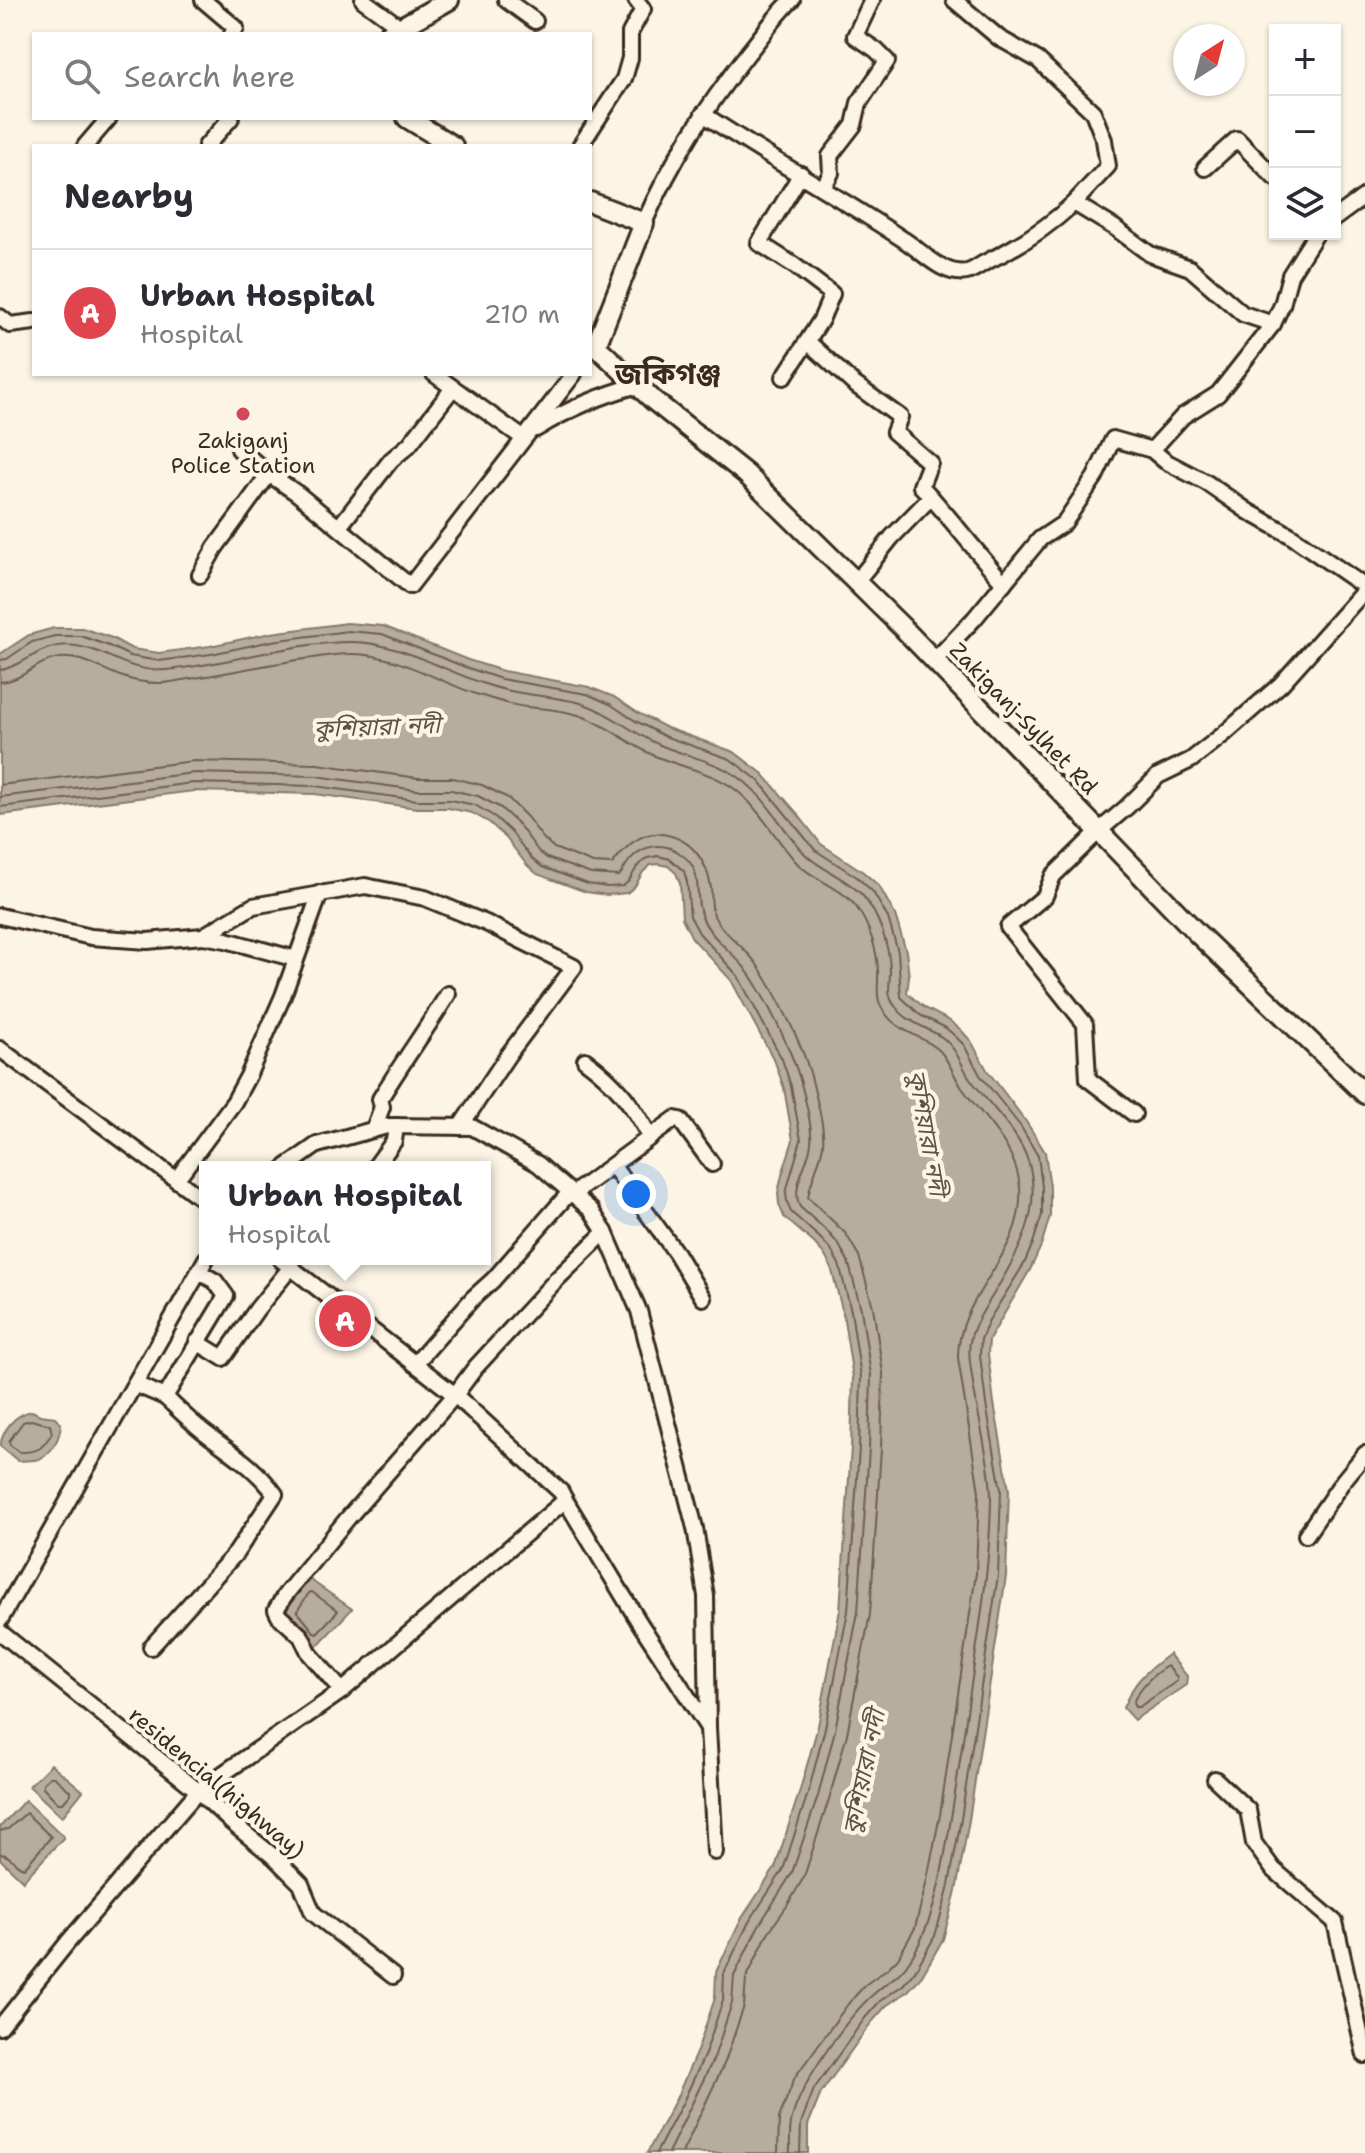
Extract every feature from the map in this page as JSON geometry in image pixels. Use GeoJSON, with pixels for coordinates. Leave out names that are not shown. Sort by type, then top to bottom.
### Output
{"type":"FeatureCollection","features":[{"type":"Feature","properties":{"kind":"main road"},"geometry":{"type":"LineString","coordinates":[[395,31],[449,0]]}},
{"type":"Feature","properties":{"kind":"main road"},"geometry":{"type":"LineString","coordinates":[[410,120],[450,144]]}},
{"type":"Feature","properties":{"kind":"main road"},"geometry":{"type":"LineString","coordinates":[[592,203],[644,223],[593,350]]}},
{"type":"Feature","properties":{"kind":"main road","name":"Zakiganj-Sylhet Rd"},"geometry":{"type":"LineString","coordinates":[[593,350],[746,474],[934,661],[1198,934],[1365,1094]]}},
{"type":"Feature","properties":{"kind":"street"},"geometry":{"type":"LineString","coordinates":[[203,0],[236,28],[233,32]]}},
{"type":"Feature","properties":{"kind":"street"},"geometry":{"type":"LineString","coordinates":[[363,0],[395,31]]}},
{"type":"Feature","properties":{"kind":"street"},"geometry":{"type":"LineString","coordinates":[[506,0],[535,21]]}},
{"type":"Feature","properties":{"kind":"street"},"geometry":{"type":"LineString","coordinates":[[581,144],[624,79],[630,58],[630,33],[643,9],[636,0]]}},
{"type":"Feature","properties":{"kind":"street"},"geometry":{"type":"LineString","coordinates":[[644,223],[663,179],[703,114],[765,30],[792,0]]}},
{"type":"Feature","properties":{"kind":"street"},"geometry":{"type":"LineString","coordinates":[[703,114],[919,249],[944,269],[967,272],[1053,221],[1108,166],[1104,140],[1093,112],[1038,60],[999,38],[954,0]]}},
{"type":"Feature","properties":{"kind":"street"},"geometry":{"type":"LineString","coordinates":[[823,188],[831,173],[830,156],[854,125],[859,103],[887,61],[855,36],[870,1]]}},
{"type":"Feature","properties":{"kind":"street"},"geometry":{"type":"LineString","coordinates":[[87,144],[107,120]]}},
{"type":"Feature","properties":{"kind":"street"},"geometry":{"type":"LineString","coordinates":[[208,144],[229,120]]}},
{"type":"Feature","properties":{"kind":"street"},"geometry":{"type":"LineString","coordinates":[[1205,168],[1237,139],[1269,172]]}},
{"type":"Feature","properties":{"kind":"street"},"geometry":{"type":"LineString","coordinates":[[784,377],[821,320],[832,294],[759,243],[801,174]]}},
{"type":"Feature","properties":{"kind":"street"},"geometry":{"type":"LineString","coordinates":[[1341,214],[1365,196]]}},
{"type":"Feature","properties":{"kind":"street"},"geometry":{"type":"LineString","coordinates":[[1074,203],[1150,254],[1190,268],[1243,314],[1273,324]]}},
{"type":"Feature","properties":{"kind":"street"},"geometry":{"type":"LineString","coordinates":[[1152,450],[1183,416],[1218,394],[1273,324],[1290,275],[1312,240]]}},
{"type":"Feature","properties":{"kind":"street"},"geometry":{"type":"LineString","coordinates":[[3,325],[32,322]]}},
{"type":"Feature","properties":{"kind":"street"},"geometry":{"type":"LineString","coordinates":[[808,342],[854,384],[900,417],[894,432],[930,463],[921,486],[1004,583]]}},
{"type":"Feature","properties":{"kind":"street"},"geometry":{"type":"LineString","coordinates":[[437,376],[523,438]]}},
{"type":"Feature","properties":{"kind":"street"},"geometry":{"type":"LineString","coordinates":[[239,449],[410,586],[572,376]]}},
{"type":"Feature","properties":{"kind":"street"},"geometry":{"type":"LineString","coordinates":[[523,438],[562,413],[612,392],[638,385]]}},
{"type":"Feature","properties":{"kind":"street"},"geometry":{"type":"LineString","coordinates":[[339,527],[453,388]]}},
{"type":"Feature","properties":{"kind":"street"},"geometry":{"type":"LineString","coordinates":[[934,661],[974,619],[1040,539],[1064,523],[1095,477],[1113,439],[1152,450],[1165,461],[1207,483],[1290,535],[1365,589],[1281,684],[1191,760],[1158,776],[1053,876],[1045,896],[1008,927],[1085,1024],[1088,1079],[1134,1114]]}},
{"type":"Feature","properties":{"kind":"street"},"geometry":{"type":"LineString","coordinates":[[200,575],[215,548],[269,474]]}},
{"type":"Feature","properties":{"kind":"street"},"geometry":{"type":"LineString","coordinates":[[856,582],[892,537],[931,497]]}},
{"type":"Feature","properties":{"kind":"street"},"geometry":{"type":"LineString","coordinates":[[203,936],[253,906],[365,886],[425,898],[486,923],[574,967],[508,1055],[460,1127]]}},
{"type":"Feature","properties":{"kind":"street"},"geometry":{"type":"LineString","coordinates":[[176,1180],[234,1102],[248,1076],[283,996],[320,893]]}},
{"type":"Feature","properties":{"kind":"street"},"geometry":{"type":"LineString","coordinates":[[0,916],[91,937],[147,941],[203,936],[296,959]]}},
{"type":"Feature","properties":{"kind":"street"},"geometry":{"type":"LineString","coordinates":[[374,1129],[382,1107],[380,1099],[448,994]]}},
{"type":"Feature","properties":{"kind":"street"},"geometry":{"type":"LineString","coordinates":[[0,1049],[199,1197]]}},
{"type":"Feature","properties":{"kind":"street"},"geometry":{"type":"LineString","coordinates":[[585,1060],[620,1090],[650,1137]]}},
{"type":"Feature","properties":{"kind":"street"},"geometry":{"type":"LineString","coordinates":[[415,1364],[572,1193],[667,1124],[675,1119],[680,1120],[712,1164]]}},
{"type":"Feature","properties":{"kind":"street"},"geometry":{"type":"LineString","coordinates":[[379,1161],[394,1141],[396,1126]]}},
{"type":"Feature","properties":{"kind":"street"},"geometry":{"type":"LineString","coordinates":[[294,1161],[317,1145],[374,1129],[396,1126],[472,1127],[538,1164],[591,1210],[605,1232],[639,1311],[695,1528],[706,1596],[708,1728],[715,1852]]}},
{"type":"Feature","properties":{"kind":"street"},"geometry":{"type":"LineString","coordinates":[[613,1166],[676,1253],[703,1298]]}},
{"type":"Feature","properties":{"kind":"street"},"geometry":{"type":"LineString","coordinates":[[342,1691],[310,1654],[301,1636],[276,1610],[378,1482],[504,1335],[605,1232]]}},
{"type":"Feature","properties":{"kind":"street"},"geometry":{"type":"LineString","coordinates":[[197,1342],[223,1358],[285,1265]]}},
{"type":"Feature","properties":{"kind":"street"},"geometry":{"type":"LineString","coordinates":[[289,1265],[455,1395],[561,1492],[639,1622],[708,1728]]}},
{"type":"Feature","properties":{"kind":"street"},"geometry":{"type":"LineString","coordinates":[[0,1620],[202,1266],[226,1296],[165,1397]]}},
{"type":"Feature","properties":{"kind":"street"},"geometry":{"type":"LineString","coordinates":[[135,1384],[165,1397],[249,1466],[275,1494],[236,1553],[151,1647]]}},
{"type":"Feature","properties":{"kind":"street"},"geometry":{"type":"LineString","coordinates":[[1306,1535],[1365,1454]]}},
{"type":"Feature","properties":{"kind":"street"},"geometry":{"type":"LineString","coordinates":[[0,2027],[68,1942],[198,1791],[342,1691],[562,1503],[564,1498]]}},
{"type":"Feature","properties":{"kind":"street","name":"residencial(highway)"},"geometry":{"type":"LineString","coordinates":[[0,1632],[198,1791],[293,1875],[301,1884],[313,1913],[393,1976]]}},
{"type":"Feature","properties":{"kind":"street"},"geometry":{"type":"LineString","coordinates":[[1215,1779],[1248,1810],[1254,1843],[1273,1869],[1335,1922],[1365,2055]]}},
{"type":"Feature","properties":{"kind":"water","name":"কুশিয়ারা নদী"},"geometry":{"type":"Polygon","coordinates":[[[347,623],[383,626],[503,671],[589,687],[614,697],[667,728],[734,752],[763,774],[821,844],[879,886],[895,915],[906,951],[907,993],[925,1008],[950,1021],[971,1041],[987,1070],[1045,1152],[1050,1216],[1031,1268],[989,1340],[994,1403],[1009,1490],[1006,1576],[956,1891],[943,1939],[922,1976],[871,2023],[821,2093],[808,2125],[808,2153],[647,2153],[697,2051],[715,1998],[716,1972],[742,1918],[775,1868],[818,1726],[840,1610],[853,1378],[843,1313],[831,1267],[814,1243],[784,1217],[779,1204],[778,1193],[793,1140],[784,1088],[775,1062],[731,980],[692,938],[682,918],[680,883],[676,873],[668,866],[651,865],[627,893],[607,895],[586,892],[537,874],[506,838],[490,823],[472,813],[315,794],[194,791],[0,815],[0,654],[29,635],[54,628],[82,628],[132,649],[159,653],[347,623]]]}},
{"type":"Feature","properties":{"kind":"water"},"geometry":{"type":"Polygon","coordinates":[[[32,1411],[55,1417],[61,1424],[59,1434],[52,1449],[44,1456],[37,1460],[18,1461],[0,1446],[7,1428],[15,1419],[32,1411]]]}},
{"type":"Feature","properties":{"kind":"water"},"geometry":{"type":"Polygon","coordinates":[[[309,1579],[352,1609],[316,1647],[285,1611],[309,1579]]]}},
{"type":"Feature","properties":{"kind":"water"},"geometry":{"type":"Polygon","coordinates":[[[1169,1654],[1187,1676],[1186,1685],[1134,1720],[1123,1708],[1127,1699],[1142,1677],[1169,1654]]]}},
{"type":"Feature","properties":{"kind":"water"},"geometry":{"type":"Polygon","coordinates":[[[51,1764],[83,1791],[62,1817],[29,1786],[51,1764]]]}},
{"type":"Feature","properties":{"kind":"water"},"geometry":{"type":"Polygon","coordinates":[[[25,1800],[64,1837],[23,1881],[0,1859],[0,1827],[25,1800]]]}},
{"type":"Feature","properties":{"kind":"place","name":"Zakiganj Police Station"},"geometry":{"type":"Point","coordinates":[243,414]}},
{"type":"Feature","properties":{"kind":"place","name":"Urban Hospital"},"geometry":{"type":"Point","coordinates":[345,1321]}},
{"type":"Feature","properties":{"kind":"district","name":"জকিগঞ্জ"},"geometry":{"type":"Point","coordinates":[668,374]}}]}
